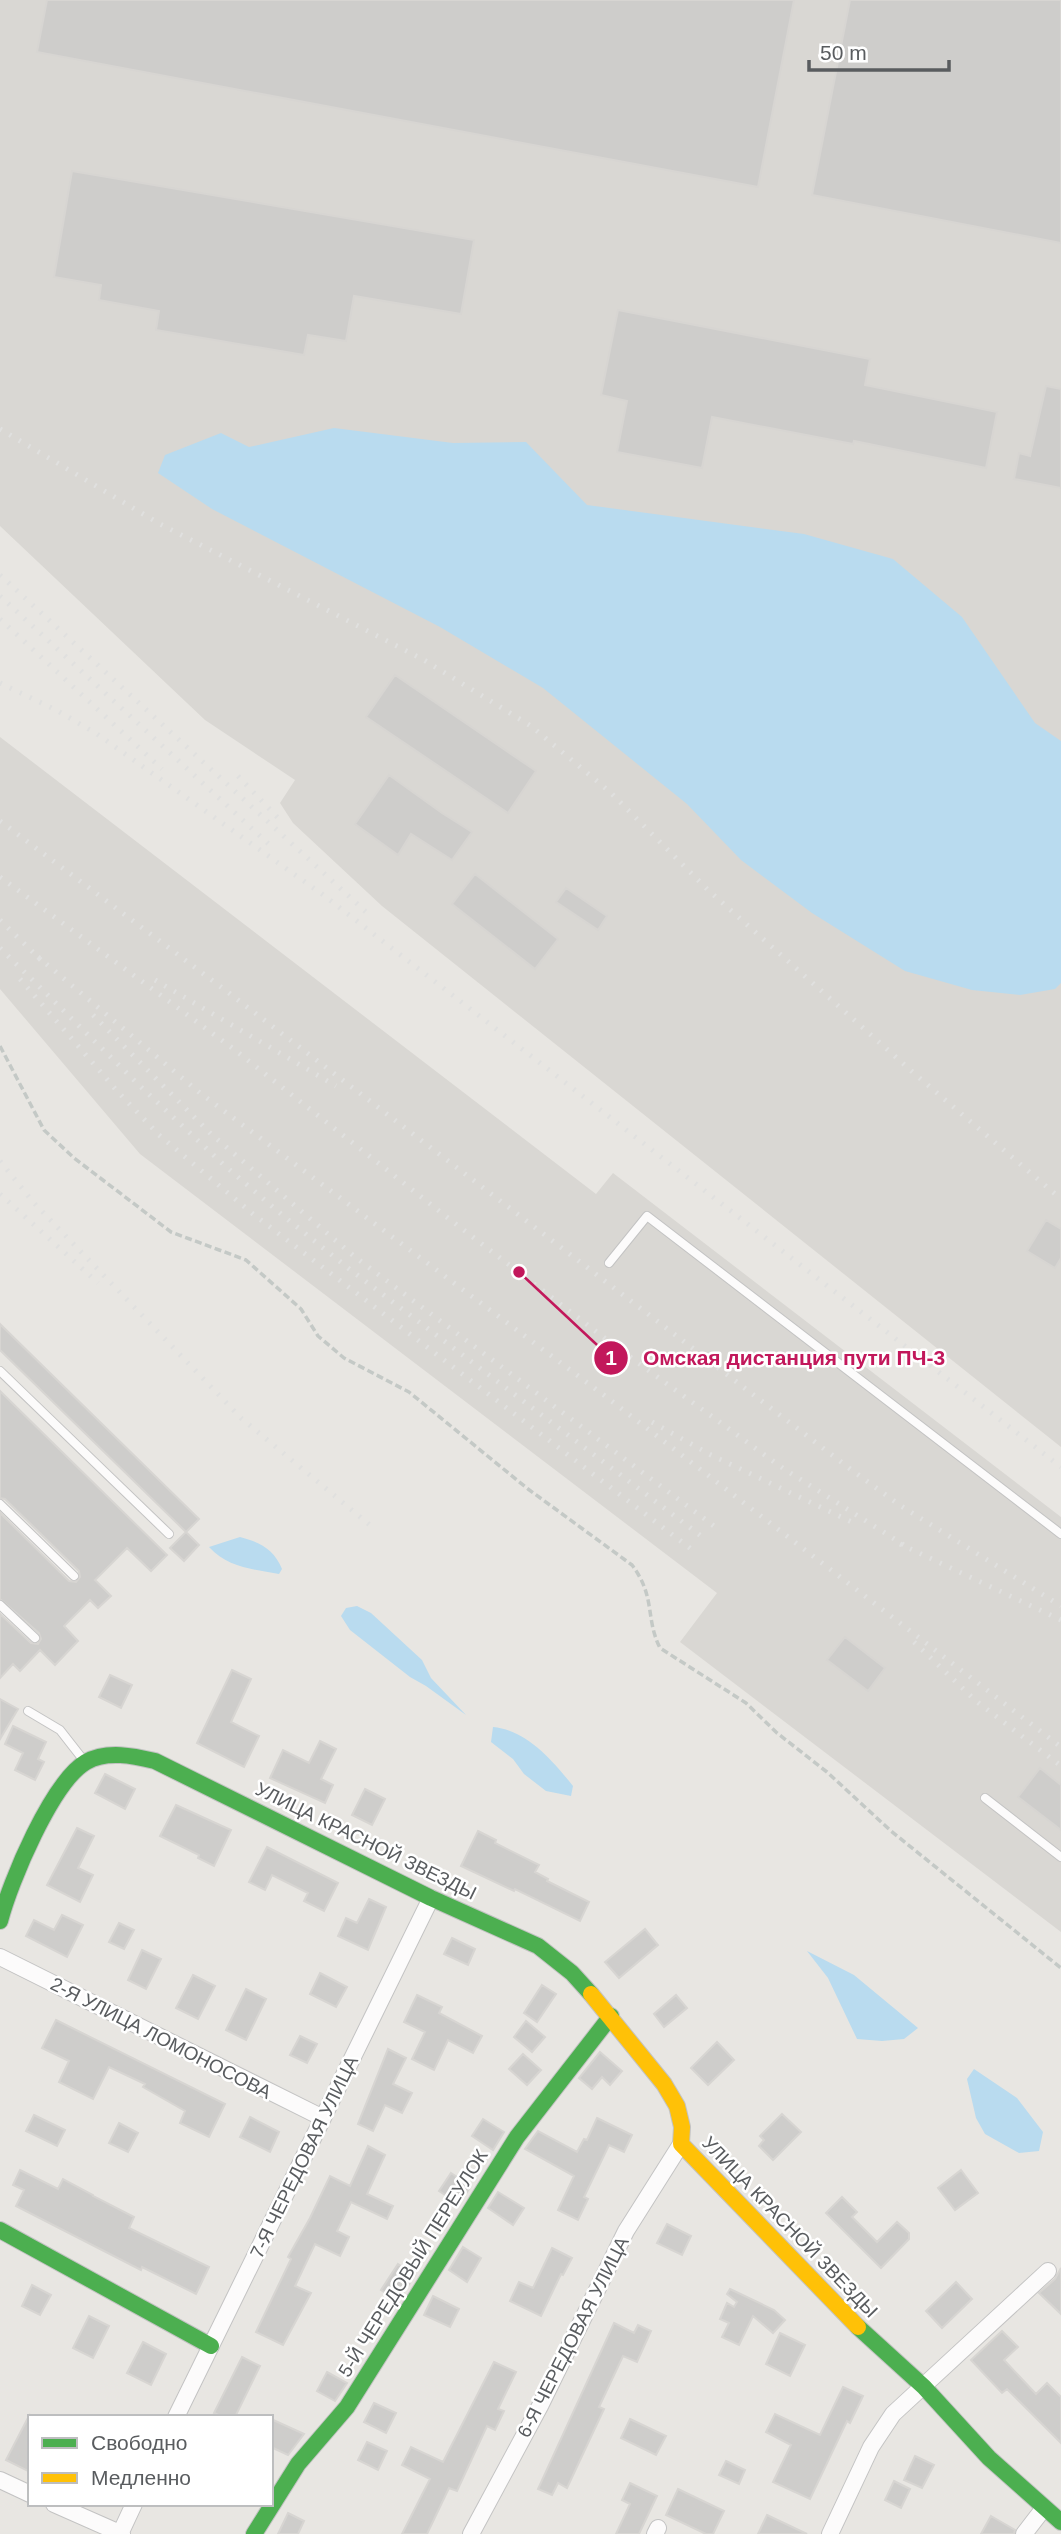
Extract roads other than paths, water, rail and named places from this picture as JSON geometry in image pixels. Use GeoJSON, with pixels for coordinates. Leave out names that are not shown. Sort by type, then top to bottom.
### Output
{"type":"FeatureCollection","features":[{"type":"Feature","properties":{"kind":"street","name":"УЛИЦА КРАСНОЙ ЗВЕЗДЫ"},"geometry":{"type":"LineString","coordinates":[[85,1762],[106,1756],[129,1754],[155,1761],[431,1898],[538,1946],[572,1973],[611,2016],[664,2084],[677,2106],[682,2127],[681,2144],[873,2343],[925,2387],[989,2458],[1061,2522]]}},
{"type":"Feature","properties":{"kind":"street"},"geometry":{"type":"LineString","coordinates":[[0,1921],[20,1861],[69,1777],[85,1762]]}},
{"type":"Feature","properties":{"kind":"street","name":"7-Я ЧЕРЕДОВАЯ УЛИЦА"},"geometry":{"type":"LineString","coordinates":[[177,2415],[431,1898]]}},
{"type":"Feature","properties":{"kind":"street","name":"2-Я УЛИЦА ЛОМОНОСОВА"},"geometry":{"type":"LineString","coordinates":[[0,1957],[323,2118]]}},
{"type":"Feature","properties":{"kind":"street","name":"5-Й ЧЕРЕДОВЫЙ ПЕРЕУЛОК"},"geometry":{"type":"LineString","coordinates":[[273,2504],[298,2464],[347,2407],[517,2137],[611,2016]]}},
{"type":"Feature","properties":{"kind":"street","name":"6-Я ЧЕРЕДОВАЯ УЛИЦА"},"geometry":{"type":"LineString","coordinates":[[471,2534],[540,2406],[626,2231],[681,2144]]}},
{"type":"Feature","properties":{"kind":"street"},"geometry":{"type":"LineString","coordinates":[[0,2230],[211,2346]]}},
{"type":"Feature","properties":{"kind":"street"},"geometry":{"type":"LineString","coordinates":[[830,2534],[871,2447],[893,2414],[1048,2271]]}},
{"type":"Feature","properties":{"kind":"street"},"geometry":{"type":"LineString","coordinates":[[0,2480],[28,2493]]}},
{"type":"Feature","properties":{"kind":"street"},"geometry":{"type":"LineString","coordinates":[[58,2506],[120,2534],[133,2506]]}},
{"type":"Feature","properties":{"kind":"street","name":"5-Й ЧЕРЕДОВЫЙ ПЕРЕУЛОК"},"geometry":{"type":"LineString","coordinates":[[254,2534],[272,2506]]}},
{"type":"Feature","properties":{"kind":"street"},"geometry":{"type":"LineString","coordinates":[[1024,2534],[1044,2508]]}},
{"type":"Feature","properties":{"kind":"lane"},"geometry":{"type":"LineString","coordinates":[[609,1263],[647,1216],[1061,1534]]}},
{"type":"Feature","properties":{"kind":"lane"},"geometry":{"type":"LineString","coordinates":[[0,1371],[169,1534]]}},
{"type":"Feature","properties":{"kind":"lane"},"geometry":{"type":"LineString","coordinates":[[0,1503],[74,1576]]}},
{"type":"Feature","properties":{"kind":"lane"},"geometry":{"type":"LineString","coordinates":[[0,1605],[35,1638]]}},
{"type":"Feature","properties":{"kind":"lane"},"geometry":{"type":"LineString","coordinates":[[27,1711],[60,1730],[85,1762]]}},
{"type":"Feature","properties":{"kind":"lane"},"geometry":{"type":"LineString","coordinates":[[985,1798],[1061,1857]]}},
{"type":"Feature","properties":{"kind":"water"},"geometry":{"type":"Polygon","coordinates":[[[334,428],[453,443],[526,442],[587,505],[804,534],[893,559],[962,617],[1035,723],[1061,741],[1061,983],[1055,989],[1020,995],[972,990],[905,971],[812,913],[741,860],[687,804],[543,688],[440,627],[212,509],[158,473],[165,455],[221,433],[249,447],[334,428]]]}},
{"type":"Feature","properties":{"kind":"water"},"geometry":{"type":"Polygon","coordinates":[[[240,1537],[260,1544],[270,1551],[282,1569],[279,1574],[233,1563],[209,1547],[240,1537]]]}},
{"type":"Feature","properties":{"kind":"water"},"geometry":{"type":"Polygon","coordinates":[[[357,1606],[371,1613],[422,1660],[431,1678],[466,1715],[410,1677],[350,1630],[341,1616],[346,1608],[357,1606]]]}},
{"type":"Feature","properties":{"kind":"water"},"geometry":{"type":"Polygon","coordinates":[[[493,1727],[517,1734],[538,1748],[573,1786],[571,1796],[546,1791],[524,1774],[513,1759],[491,1742],[493,1727]]]}},
{"type":"Feature","properties":{"kind":"water"},"geometry":{"type":"Polygon","coordinates":[[[807,1951],[854,1975],[918,2028],[904,2039],[857,2039],[828,1978],[807,1951]]]}},
{"type":"Feature","properties":{"kind":"water"},"geometry":{"type":"Polygon","coordinates":[[[974,2069],[1017,2098],[1043,2132],[1039,2151],[1019,2153],[985,2134],[976,2118],[967,2079],[974,2069]]]}},
{"type":"Feature","properties":{"kind":"railway"},"geometry":{"type":"LineString","coordinates":[[0,429],[160,524],[424,660],[531,726],[610,792],[708,890],[916,1075],[1061,1199]]}},
{"type":"Feature","properties":{"kind":"railway"},"geometry":{"type":"LineString","coordinates":[[0,575],[366,912]]}},
{"type":"Feature","properties":{"kind":"railway"},"geometry":{"type":"LineString","coordinates":[[0,596],[273,848]]}},
{"type":"Feature","properties":{"kind":"railway"},"geometry":{"type":"LineString","coordinates":[[0,619],[162,769]]}},
{"type":"Feature","properties":{"kind":"railway"},"geometry":{"type":"LineString","coordinates":[[0,683],[56,710],[97,734],[322,894],[1061,1467]]}},
{"type":"Feature","properties":{"kind":"railway"},"geometry":{"type":"LineString","coordinates":[[238,776],[279,819]]}},
{"type":"Feature","properties":{"kind":"railway"},"geometry":{"type":"LineString","coordinates":[[0,821],[849,1468],[901,1506],[1061,1606]]}},
{"type":"Feature","properties":{"kind":"railway"},"geometry":{"type":"LineString","coordinates":[[0,877],[231,1047],[615,1346],[784,1469],[907,1547]]}},
{"type":"Feature","properties":{"kind":"railway"},"geometry":{"type":"LineString","coordinates":[[0,920],[45,964]]}},
{"type":"Feature","properties":{"kind":"railway"},"geometry":{"type":"LineString","coordinates":[[0,948],[140,1086],[281,1214],[705,1539]]}},
{"type":"Feature","properties":{"kind":"railway"},"geometry":{"type":"LineString","coordinates":[[38,957],[200,1093],[605,1396],[1061,1747]]}},
{"type":"Feature","properties":{"kind":"railway"},"geometry":{"type":"LineString","coordinates":[[20,979],[159,1135],[253,1214],[695,1552]]}},
{"type":"Feature","properties":{"kind":"railway"},"geometry":{"type":"LineString","coordinates":[[155,980],[336,1086]]}},
{"type":"Feature","properties":{"kind":"railway"},"geometry":{"type":"LineString","coordinates":[[93,1015],[211,1134],[355,1257],[714,1526]]}},
{"type":"Feature","properties":{"kind":"railway"},"geometry":{"type":"LineString","coordinates":[[0,1161],[34,1203],[241,1418],[371,1526]]}},
{"type":"Feature","properties":{"kind":"railway"},"geometry":{"type":"LineString","coordinates":[[0,1194],[98,1283]]}},
{"type":"Feature","properties":{"kind":"railway"},"geometry":{"type":"LineString","coordinates":[[652,1422],[711,1455],[858,1525]]}},
{"type":"Feature","properties":{"kind":"railway"},"geometry":{"type":"LineString","coordinates":[[900,1544],[1061,1620]]}},
{"type":"Feature","properties":{"kind":"railway"},"geometry":{"type":"LineString","coordinates":[[914,1642],[976,1701],[1061,1766]]}},
{"type":"Feature","properties":{"kind":"place","name":"Омская дистанция пути ПЧ-3"},"geometry":{"type":"Point","coordinates":[519,1272]}}]}
